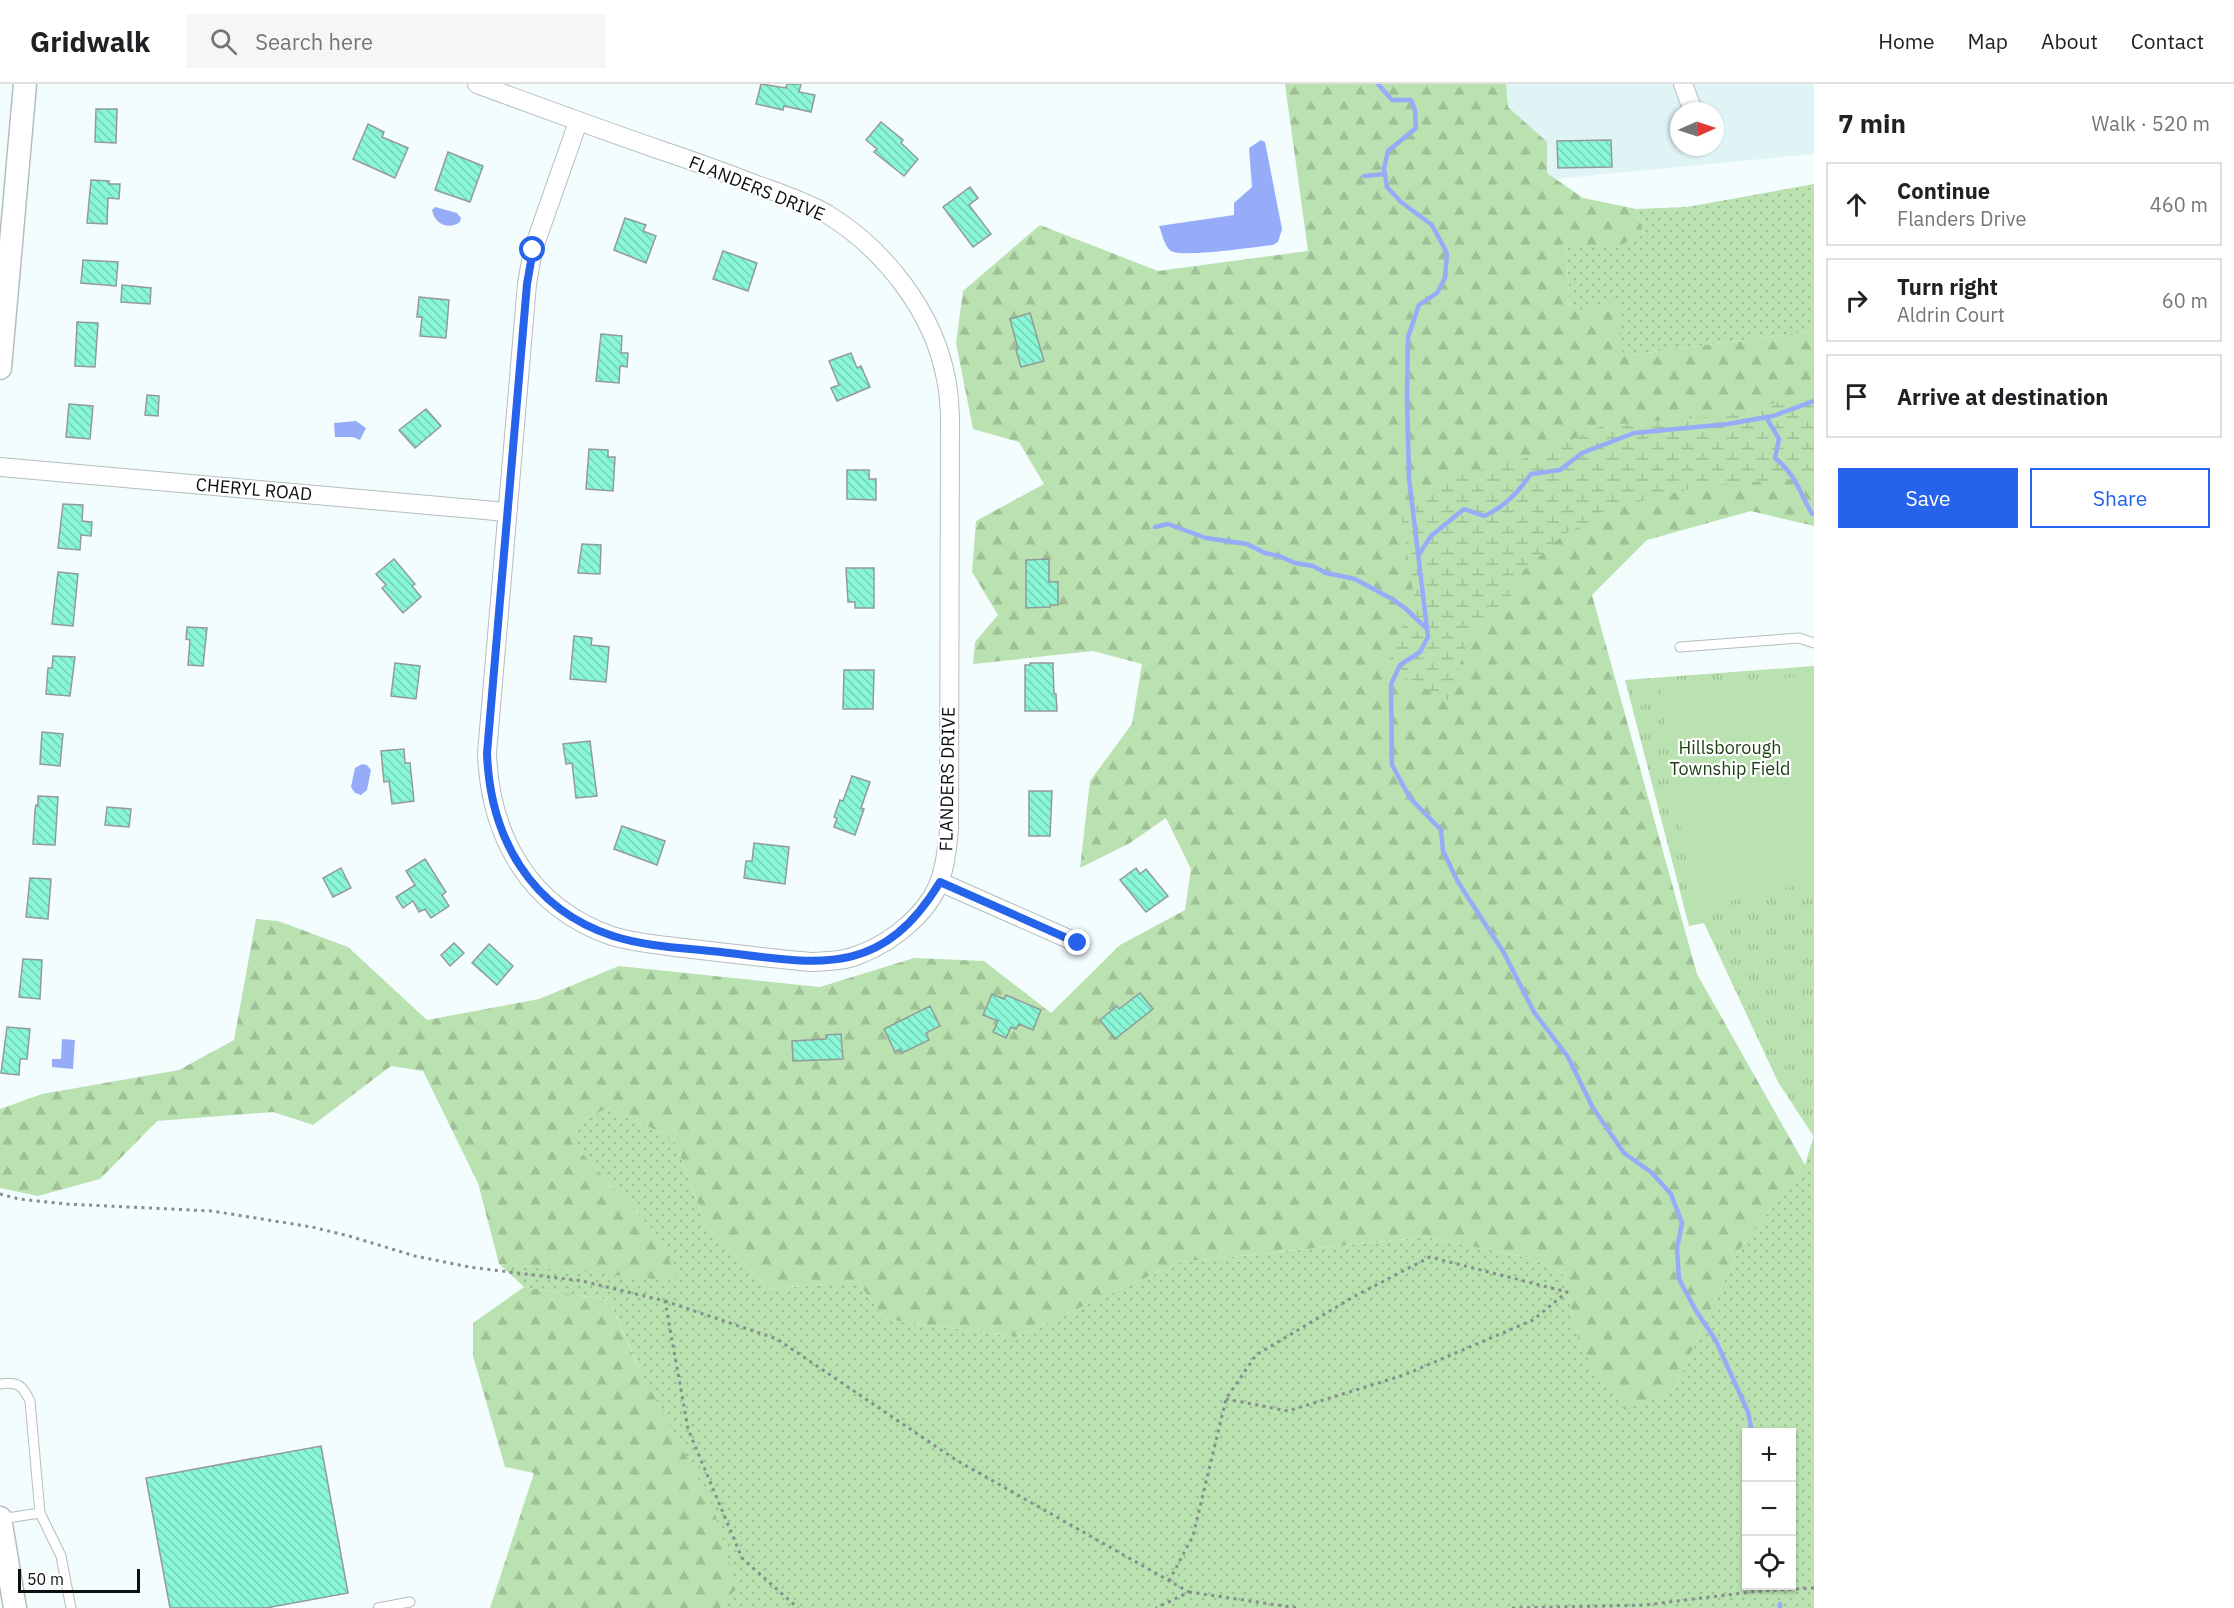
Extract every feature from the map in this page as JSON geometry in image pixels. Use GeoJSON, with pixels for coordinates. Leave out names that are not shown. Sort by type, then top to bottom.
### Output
{"type":"FeatureCollection","features":[{"type":"Feature","properties":{"kind":"street"},"geometry":{"type":"LineString","coordinates":[[0,368],[25,84]]}},
{"type":"Feature","properties":{"kind":"street","name":"FLANDERS DRIVE"},"geometry":{"type":"LineString","coordinates":[[477,84],[578,122],[696,162],[825,213],[871,247],[895,273],[917,305],[934,340],[946,378],[950,416],[948,830],[945,861],[940,882],[926,904],[907,926],[861,954],[838,960],[801,961],[640,942],[612,936],[581,921],[555,904],[532,882],[517,862],[502,834],[488,780],[487,753],[527,284],[533,250],[578,122]]}},
{"type":"Feature","properties":{"kind":"street"},"geometry":{"type":"LineString","coordinates":[[1683,84],[1690,102]]}},
{"type":"Feature","properties":{"kind":"street","name":"CHERYL ROAD"},"geometry":{"type":"LineString","coordinates":[[0,467],[507,512]]}},
{"type":"Feature","properties":{"kind":"street"},"geometry":{"type":"LineString","coordinates":[[940,882],[1078,943]]}},
{"type":"Feature","properties":{"kind":"street"},"geometry":{"type":"LineString","coordinates":[[0,1518],[15,1608]]}},
{"type":"Feature","properties":{"kind":"lane"},"geometry":{"type":"LineString","coordinates":[[1680,647],[1799,638],[1814,643]]}},
{"type":"Feature","properties":{"kind":"lane"},"geometry":{"type":"LineString","coordinates":[[0,1384],[17,1383],[24,1389],[30,1401],[40,1513],[61,1556],[71,1608]]}},
{"type":"Feature","properties":{"kind":"lane"},"geometry":{"type":"LineString","coordinates":[[0,1518],[40,1513]]}},
{"type":"Feature","properties":{"kind":"lane"},"geometry":{"type":"LineString","coordinates":[[378,1608],[410,1602]]}},
{"type":"Feature","properties":{"kind":"path"},"geometry":{"type":"LineString","coordinates":[[0,1194],[20,1199],[66,1204],[212,1212],[301,1225],[349,1236],[415,1256],[458,1265],[582,1281],[664,1301],[777,1339],[956,1460],[1189,1592],[1298,1608]]}},
{"type":"Feature","properties":{"kind":"path"},"geometry":{"type":"LineString","coordinates":[[1169,1581],[1192,1536],[1226,1400],[1256,1355],[1355,1296],[1430,1257],[1567,1292],[1533,1320],[1404,1375],[1288,1411],[1226,1400]]}},
{"type":"Feature","properties":{"kind":"path"},"geometry":{"type":"LineString","coordinates":[[664,1301],[688,1429],[741,1558],[798,1608]]}},
{"type":"Feature","properties":{"kind":"path"},"geometry":{"type":"LineString","coordinates":[[1512,1608],[1644,1605],[1760,1591],[1814,1588]]}},
{"type":"Feature","properties":{"kind":"path"},"geometry":{"type":"LineString","coordinates":[[1156,1608],[1189,1592]]}},
{"type":"Feature","properties":{"kind":"shaded area"},"geometry":{"type":"Polygon","coordinates":[[[1495,84],[1814,84],[1814,154],[1503,184],[1495,84]]]}},
{"type":"Feature","properties":{"kind":"green space"},"geometry":{"type":"Polygon","coordinates":[[[1285,84],[1506,84],[1508,107],[1547,142],[1547,173],[1583,198],[1636,209],[1644,234],[1619,246],[1566,245],[1570,312],[1618,301],[1623,356],[1814,331],[1814,526],[1751,511],[1647,540],[1592,595],[1697,974],[1805,1165],[1739,1250],[1673,1391],[1625,1410],[1580,1348],[1563,1273],[1530,1258],[1426,1237],[1180,1262],[1016,1337],[885,1319],[857,1281],[769,1289],[706,1225],[674,1139],[609,1108],[585,1118],[571,1141],[661,1239],[678,1281],[499,1264],[478,1183],[423,1071],[391,1066],[313,1125],[273,1112],[157,1121],[100,1179],[38,1196],[0,1188],[0,1109],[42,1094],[179,1070],[234,1040],[256,919],[278,921],[348,947],[427,1020],[539,999],[619,966],[820,987],[914,958],[984,961],[1051,1013],[1120,945],[1185,910],[1191,869],[1166,818],[1130,843],[1080,868],[1090,781],[1132,724],[1142,664],[1093,651],[973,664],[975,642],[998,615],[972,572],[976,521],[1044,484],[1019,442],[973,429],[956,343],[963,291],[1040,225],[1158,271],[1308,251],[1285,84]]]}},
{"type":"Feature","properties":{"kind":"green space"},"geometry":{"type":"Polygon","coordinates":[[[1814,184],[1814,331],[1623,356],[1570,312],[1566,244],[1619,246],[1644,234],[1636,209],[1687,207],[1814,184]]]}},
{"type":"Feature","properties":{"kind":"green space"},"geometry":{"type":"Polygon","coordinates":[[[1798,397],[1814,398],[1814,479],[1705,485],[1631,504],[1564,534],[1523,571],[1502,615],[1472,629],[1448,700],[1386,668],[1414,597],[1400,508],[1459,476],[1537,455],[1604,425],[1723,416],[1798,397]]]}},
{"type":"Feature","properties":{"kind":"green space","name":"Hillsborough Township Field"},"geometry":{"type":"Polygon","coordinates":[[[1814,666],[1814,1137],[1778,1082],[1704,923],[1689,926],[1625,680],[1814,666]]]}},
{"type":"Feature","properties":{"kind":"green space"},"geometry":{"type":"Polygon","coordinates":[[[1814,676],[1814,878],[1808,883],[1694,909],[1660,690],[1678,684],[1814,676]]]}},
{"type":"Feature","properties":{"kind":"green space"},"geometry":{"type":"Polygon","coordinates":[[[609,1108],[674,1139],[706,1225],[769,1289],[857,1281],[885,1319],[1016,1337],[1180,1262],[1426,1237],[1530,1258],[1563,1273],[1580,1348],[1673,1391],[1739,1250],[1805,1165],[1814,1135],[1814,1608],[720,1608],[737,1588],[609,1300],[524,1287],[499,1264],[677,1280],[661,1239],[571,1141],[585,1118],[609,1108]]]}},
{"type":"Feature","properties":{"kind":"green space"},"geometry":{"type":"Polygon","coordinates":[[[524,1287],[609,1300],[636,1362],[713,1507],[737,1588],[720,1608],[490,1608],[534,1473],[505,1467],[473,1356],[473,1323],[524,1287]]]}},
{"type":"Feature","properties":{"kind":"water"},"geometry":{"type":"Polygon","coordinates":[[[1261,140],[1265,142],[1282,229],[1278,242],[1273,245],[1220,251],[1178,253],[1171,251],[1165,243],[1159,226],[1234,215],[1234,203],[1252,187],[1249,148],[1261,140]]]}},
{"type":"Feature","properties":{"kind":"water"},"geometry":{"type":"Polygon","coordinates":[[[435,207],[457,213],[461,218],[460,222],[451,226],[443,225],[434,215],[432,210],[435,207]]]}},
{"type":"Feature","properties":{"kind":"water"},"geometry":{"type":"Polygon","coordinates":[[[356,421],[366,428],[360,440],[353,437],[335,437],[334,423],[356,421]]]}},
{"type":"Feature","properties":{"kind":"water"},"geometry":{"type":"Polygon","coordinates":[[[362,764],[367,765],[371,770],[367,790],[361,795],[355,793],[351,787],[355,768],[362,764]]]}},
{"type":"Feature","properties":{"kind":"water"},"geometry":{"type":"Polygon","coordinates":[[[62,1039],[75,1040],[73,1069],[52,1067],[52,1059],[61,1059],[62,1039]]]}},
{"type":"Feature","properties":{"kind":"building"},"geometry":{"type":"Polygon","coordinates":[[[761,84],[786,88],[787,84],[801,84],[799,92],[815,95],[811,112],[784,106],[783,110],[756,104],[761,84]]]}},
{"type":"Feature","properties":{"kind":"building"},"geometry":{"type":"Polygon","coordinates":[[[96,109],[117,109],[116,143],[95,142],[96,109]]]}},
{"type":"Feature","properties":{"kind":"building"},"geometry":{"type":"Polygon","coordinates":[[[881,122],[903,140],[901,143],[918,159],[904,176],[874,152],[877,149],[866,140],[881,122]]]}},
{"type":"Feature","properties":{"kind":"building"},"geometry":{"type":"Polygon","coordinates":[[[368,124],[384,132],[382,137],[408,148],[395,178],[353,159],[368,124]]]}},
{"type":"Feature","properties":{"kind":"building"},"geometry":{"type":"Polygon","coordinates":[[[1611,140],[1612,167],[1558,168],[1557,141],[1611,140]]]}},
{"type":"Feature","properties":{"kind":"building"},"geometry":{"type":"Polygon","coordinates":[[[448,152],[483,166],[470,202],[435,190],[448,152]]]}},
{"type":"Feature","properties":{"kind":"building"},"geometry":{"type":"Polygon","coordinates":[[[91,180],[120,184],[119,199],[108,198],[107,224],[87,223],[91,180]]]}},
{"type":"Feature","properties":{"kind":"building"},"geometry":{"type":"Polygon","coordinates":[[[970,187],[978,198],[969,205],[991,234],[973,247],[943,207],[970,187]]]}},
{"type":"Feature","properties":{"kind":"building"},"geometry":{"type":"Polygon","coordinates":[[[625,218],[646,225],[643,231],[656,236],[646,263],[614,250],[625,218]]]}},
{"type":"Feature","properties":{"kind":"building"},"geometry":{"type":"Polygon","coordinates":[[[723,251],[757,263],[748,291],[713,279],[723,251]]]}},
{"type":"Feature","properties":{"kind":"building"},"geometry":{"type":"Polygon","coordinates":[[[83,260],[118,262],[116,286],[81,283],[83,260]]]}},
{"type":"Feature","properties":{"kind":"building"},"geometry":{"type":"Polygon","coordinates":[[[122,285],[151,288],[150,304],[121,302],[122,285]]]}},
{"type":"Feature","properties":{"kind":"building"},"geometry":{"type":"Polygon","coordinates":[[[419,297],[449,300],[446,338],[420,336],[422,317],[417,317],[419,297]]]}},
{"type":"Feature","properties":{"kind":"building"},"geometry":{"type":"Polygon","coordinates":[[[1030,313],[1044,361],[1021,367],[1010,319],[1030,313]]]}},
{"type":"Feature","properties":{"kind":"building"},"geometry":{"type":"Polygon","coordinates":[[[77,322],[98,323],[95,367],[75,366],[77,322]]]}},
{"type":"Feature","properties":{"kind":"building"},"geometry":{"type":"Polygon","coordinates":[[[601,334],[622,336],[621,353],[628,353],[627,367],[620,366],[619,383],[596,381],[601,334]]]}},
{"type":"Feature","properties":{"kind":"building"},"geometry":{"type":"Polygon","coordinates":[[[851,353],[857,368],[861,366],[870,387],[837,401],[831,388],[839,385],[829,361],[851,353]]]}},
{"type":"Feature","properties":{"kind":"building"},"geometry":{"type":"Polygon","coordinates":[[[147,395],[159,396],[158,416],[145,415],[147,395]]]}},
{"type":"Feature","properties":{"kind":"building"},"geometry":{"type":"Polygon","coordinates":[[[69,404],[93,406],[90,439],[66,437],[69,404]]]}},
{"type":"Feature","properties":{"kind":"building"},"geometry":{"type":"Polygon","coordinates":[[[426,409],[441,426],[415,448],[399,430],[426,409]]]}},
{"type":"Feature","properties":{"kind":"building"},"geometry":{"type":"Polygon","coordinates":[[[589,449],[608,450],[608,457],[615,457],[613,491],[586,489],[589,449]]]}},
{"type":"Feature","properties":{"kind":"building"},"geometry":{"type":"Polygon","coordinates":[[[847,470],[869,470],[869,479],[876,479],[876,500],[847,499],[847,470]]]}},
{"type":"Feature","properties":{"kind":"building"},"geometry":{"type":"Polygon","coordinates":[[[63,504],[83,505],[82,521],[92,522],[91,536],[81,535],[80,550],[58,548],[63,504]]]}},
{"type":"Feature","properties":{"kind":"building"},"geometry":{"type":"Polygon","coordinates":[[[582,544],[601,545],[600,574],[578,573],[582,544]]]}},
{"type":"Feature","properties":{"kind":"building"},"geometry":{"type":"Polygon","coordinates":[[[394,559],[415,584],[412,586],[421,597],[403,613],[382,588],[386,585],[376,574],[394,559]]]}},
{"type":"Feature","properties":{"kind":"building"},"geometry":{"type":"Polygon","coordinates":[[[1049,559],[1049,582],[1058,582],[1058,605],[1026,608],[1026,560],[1049,559]]]}},
{"type":"Feature","properties":{"kind":"building"},"geometry":{"type":"Polygon","coordinates":[[[846,568],[874,568],[874,608],[855,608],[855,602],[848,602],[846,568]]]}},
{"type":"Feature","properties":{"kind":"building"},"geometry":{"type":"Polygon","coordinates":[[[58,572],[78,574],[73,626],[52,624],[58,572]]]}},
{"type":"Feature","properties":{"kind":"building"},"geometry":{"type":"Polygon","coordinates":[[[187,627],[207,628],[203,666],[188,665],[190,640],[186,639],[187,627]]]}},
{"type":"Feature","properties":{"kind":"building"},"geometry":{"type":"Polygon","coordinates":[[[574,636],[592,638],[591,645],[609,647],[606,682],[570,679],[574,636]]]}},
{"type":"Feature","properties":{"kind":"building"},"geometry":{"type":"Polygon","coordinates":[[[53,656],[75,657],[70,696],[46,694],[48,668],[52,668],[53,656]]]}},
{"type":"Feature","properties":{"kind":"building"},"geometry":{"type":"Polygon","coordinates":[[[395,663],[420,666],[416,699],[391,696],[395,663]]]}},
{"type":"Feature","properties":{"kind":"building"},"geometry":{"type":"Polygon","coordinates":[[[1030,663],[1053,663],[1057,711],[1025,711],[1025,665],[1030,665],[1030,663]]]}},
{"type":"Feature","properties":{"kind":"building"},"geometry":{"type":"Polygon","coordinates":[[[844,670],[874,670],[873,709],[843,709],[844,670]]]}},
{"type":"Feature","properties":{"kind":"building"},"geometry":{"type":"Polygon","coordinates":[[[42,732],[63,734],[60,766],[40,764],[42,732]]]}},
{"type":"Feature","properties":{"kind":"building"},"geometry":{"type":"Polygon","coordinates":[[[590,741],[597,796],[576,798],[572,763],[566,764],[563,744],[590,741]]]}},
{"type":"Feature","properties":{"kind":"building"},"geometry":{"type":"Polygon","coordinates":[[[404,749],[405,763],[410,763],[414,801],[392,804],[389,781],[384,782],[381,751],[404,749]]]}},
{"type":"Feature","properties":{"kind":"building"},"geometry":{"type":"Polygon","coordinates":[[[852,776],[870,782],[855,835],[834,827],[837,818],[834,817],[840,800],[843,801],[852,776]]]}},
{"type":"Feature","properties":{"kind":"building"},"geometry":{"type":"Polygon","coordinates":[[[1029,791],[1052,791],[1050,836],[1029,836],[1029,791]]]}},
{"type":"Feature","properties":{"kind":"building"},"geometry":{"type":"Polygon","coordinates":[[[38,796],[58,797],[55,845],[33,844],[38,796]]]}},
{"type":"Feature","properties":{"kind":"building"},"geometry":{"type":"Polygon","coordinates":[[[107,807],[131,809],[129,827],[105,825],[107,807]]]}},
{"type":"Feature","properties":{"kind":"building"},"geometry":{"type":"Polygon","coordinates":[[[622,826],[665,841],[657,865],[614,849],[622,826]]]}},
{"type":"Feature","properties":{"kind":"building"},"geometry":{"type":"Polygon","coordinates":[[[754,843],[789,847],[785,884],[744,878],[746,861],[752,861],[754,843]]]}},
{"type":"Feature","properties":{"kind":"building"},"geometry":{"type":"Polygon","coordinates":[[[425,859],[446,892],[442,895],[449,906],[431,918],[425,909],[419,912],[413,901],[403,908],[396,897],[415,885],[406,871],[425,859]]]}},
{"type":"Feature","properties":{"kind":"building"},"geometry":{"type":"Polygon","coordinates":[[[341,868],[351,888],[333,897],[323,878],[341,868]]]}},
{"type":"Feature","properties":{"kind":"building"},"geometry":{"type":"Polygon","coordinates":[[[1136,868],[1140,874],[1146,869],[1168,896],[1146,912],[1120,880],[1136,868]]]}},
{"type":"Feature","properties":{"kind":"building"},"geometry":{"type":"Polygon","coordinates":[[[30,878],[51,879],[48,919],[26,917],[30,878]]]}},
{"type":"Feature","properties":{"kind":"building"},"geometry":{"type":"Polygon","coordinates":[[[454,943],[464,953],[450,966],[441,955],[454,943]]]}},
{"type":"Feature","properties":{"kind":"building"},"geometry":{"type":"Polygon","coordinates":[[[489,944],[513,966],[497,985],[472,963],[489,944]]]}},
{"type":"Feature","properties":{"kind":"building"},"geometry":{"type":"Polygon","coordinates":[[[23,959],[42,960],[40,999],[19,997],[23,959]]]}},
{"type":"Feature","properties":{"kind":"building"},"geometry":{"type":"Polygon","coordinates":[[[1140,993],[1153,1009],[1115,1039],[1100,1020],[1117,1006],[1119,1009],[1140,993]]]}},
{"type":"Feature","properties":{"kind":"building"},"geometry":{"type":"Polygon","coordinates":[[[992,994],[1004,999],[1006,995],[1041,1010],[1033,1030],[1019,1024],[1016,1029],[1011,1027],[1006,1038],[993,1032],[998,1021],[983,1015],[992,994]]]}},
{"type":"Feature","properties":{"kind":"building"},"geometry":{"type":"Polygon","coordinates":[[[930,1006],[940,1026],[926,1033],[929,1040],[902,1053],[900,1049],[895,1052],[884,1029],[930,1006]]]}},
{"type":"Feature","properties":{"kind":"building"},"geometry":{"type":"Polygon","coordinates":[[[7,1027],[30,1029],[27,1059],[20,1059],[19,1075],[1,1073],[7,1027]]]}},
{"type":"Feature","properties":{"kind":"building"},"geometry":{"type":"Polygon","coordinates":[[[841,1034],[843,1059],[793,1061],[792,1041],[826,1039],[826,1035],[841,1034]]]}},
{"type":"Feature","properties":{"kind":"building"},"geometry":{"type":"Polygon","coordinates":[[[321,1446],[348,1593],[266,1608],[170,1608],[146,1478],[321,1446]]]}},
{"type":"Feature","properties":{"kind":"waterway"},"geometry":{"type":"LineString","coordinates":[[1378,84],[1392,100],[1411,100],[1415,110],[1416,128],[1388,151],[1384,168],[1387,187],[1401,202],[1432,225],[1447,253],[1445,278],[1437,293],[1419,305],[1408,337],[1409,478],[1428,637],[1420,652],[1400,665],[1391,684],[1392,765],[1410,798],[1441,830],[1443,851],[1458,882],[1504,953],[1534,1012],[1568,1057],[1593,1108],[1624,1153],[1651,1172],[1671,1194],[1682,1223],[1677,1248],[1679,1279],[1716,1341],[1748,1412],[1751,1428]]}},
{"type":"Feature","properties":{"kind":"waterway"},"geometry":{"type":"LineString","coordinates":[[1364,176],[1385,174]]}},
{"type":"Feature","properties":{"kind":"waterway"},"geometry":{"type":"LineString","coordinates":[[1419,554],[1431,536],[1464,509],[1484,516],[1511,498],[1531,474],[1560,470],[1582,453],[1634,433],[1728,424],[1773,416],[1814,401]]}},
{"type":"Feature","properties":{"kind":"waterway"},"geometry":{"type":"LineString","coordinates":[[1766,417],[1779,439],[1775,458],[1793,477],[1812,514]]}},
{"type":"Feature","properties":{"kind":"waterway"},"geometry":{"type":"LineString","coordinates":[[1155,527],[1168,524],[1206,538],[1247,544],[1295,563],[1355,579],[1392,599],[1426,628]]}},
{"type":"Feature","properties":{"kind":"route"},"geometry":{"type":"LineString","coordinates":[[533,250],[527,284],[487,753],[488,780],[493,807],[502,834],[517,862],[532,882],[555,904],[581,921],[612,936],[640,942],[762,957],[811,962],[838,960],[861,954],[907,926],[926,904],[940,882],[1078,943]]}}]}
